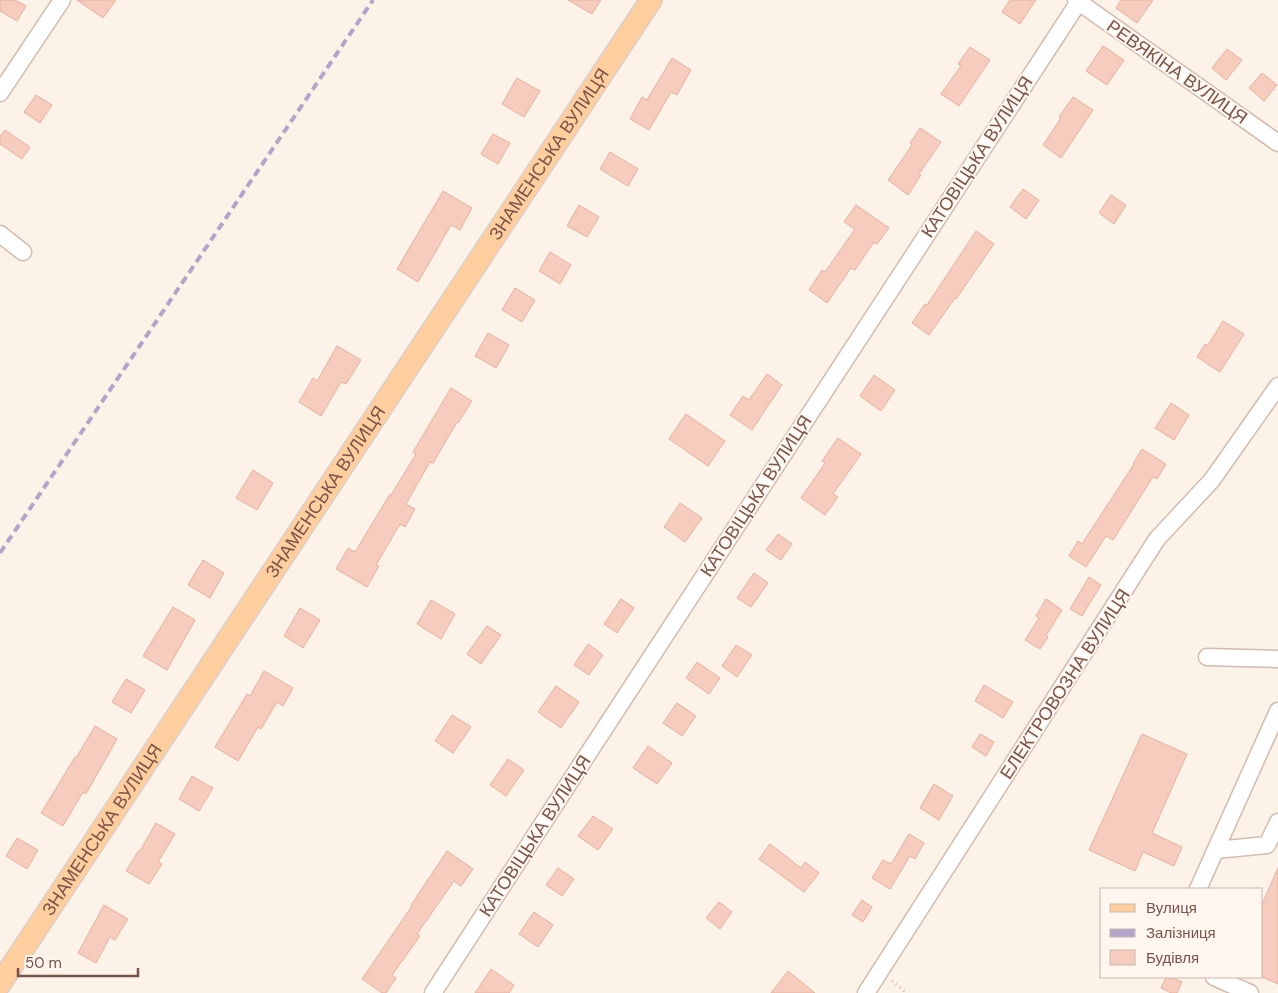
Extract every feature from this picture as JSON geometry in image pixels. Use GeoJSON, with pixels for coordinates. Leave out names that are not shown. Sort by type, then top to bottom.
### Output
{"type":"FeatureCollection","features":[{"type":"Feature","properties":{"kind":"main road","name":"ЗНАМЕНСЬКА ВУЛИЦЯ"},"geometry":{"type":"LineString","coordinates":[[0,984],[651,0]]}},
{"type":"Feature","properties":{"kind":"street"},"geometry":{"type":"LineString","coordinates":[[0,92],[62,0]]}},
{"type":"Feature","properties":{"kind":"street","name":"РЕВЯКІНА ВУЛИЦЯ"},"geometry":{"type":"LineString","coordinates":[[1078,1],[1278,143]]}},
{"type":"Feature","properties":{"kind":"street","name":"КАТОВІЦЬКА ВУЛИЦЯ"},"geometry":{"type":"LineString","coordinates":[[433,993],[1078,1]]}},
{"type":"Feature","properties":{"kind":"street"},"geometry":{"type":"LineString","coordinates":[[0,234],[23,252]]}},
{"type":"Feature","properties":{"kind":"street","name":"ЕЛЕКТРОВОЗНА ВУЛИЦЯ"},"geometry":{"type":"LineString","coordinates":[[866,993],[1157,539],[1212,480],[1278,386]]}},
{"type":"Feature","properties":{"kind":"street"},"geometry":{"type":"LineString","coordinates":[[1207,657],[1278,659]]}},
{"type":"Feature","properties":{"kind":"street"},"geometry":{"type":"LineString","coordinates":[[1198,888],[1278,711]]}},
{"type":"Feature","properties":{"kind":"street"},"geometry":{"type":"LineString","coordinates":[[1216,850],[1267,845],[1278,822]]}},
{"type":"Feature","properties":{"kind":"street"},"geometry":{"type":"LineString","coordinates":[[1216,978],[1250,993]]}},
{"type":"Feature","properties":{"kind":"path"},"geometry":{"type":"LineString","coordinates":[[880,972],[908,993]]}},
{"type":"Feature","properties":{"kind":"building"},"geometry":{"type":"Polygon","coordinates":[[[0,0],[15,0],[26,6],[17,21],[0,11],[0,0]]]}},
{"type":"Feature","properties":{"kind":"building"},"geometry":{"type":"Polygon","coordinates":[[[77,0],[116,0],[103,18],[77,0]]]}},
{"type":"Feature","properties":{"kind":"building"},"geometry":{"type":"Polygon","coordinates":[[[568,0],[601,0],[592,14],[568,0]]]}},
{"type":"Feature","properties":{"kind":"building"},"geometry":{"type":"Polygon","coordinates":[[[1010,0],[1036,0],[1020,24],[1002,12],[1010,0]]]}},
{"type":"Feature","properties":{"kind":"building"},"geometry":{"type":"Polygon","coordinates":[[[1121,0],[1153,0],[1137,23],[1116,8],[1121,0]]]}},
{"type":"Feature","properties":{"kind":"building"},"geometry":{"type":"Polygon","coordinates":[[[1103,46],[1124,60],[1107,85],[1086,71],[1103,46]]]}},
{"type":"Feature","properties":{"kind":"building"},"geometry":{"type":"Polygon","coordinates":[[[970,47],[990,60],[959,106],[941,94],[961,66],[958,64],[970,47]]]}},
{"type":"Feature","properties":{"kind":"building"},"geometry":{"type":"Polygon","coordinates":[[[1227,49],[1242,60],[1226,80],[1212,68],[1227,49]]]}},
{"type":"Feature","properties":{"kind":"building"},"geometry":{"type":"Polygon","coordinates":[[[672,58],[691,70],[677,95],[671,92],[649,130],[630,119],[642,97],[647,100],[672,58]]]}},
{"type":"Feature","properties":{"kind":"building"},"geometry":{"type":"Polygon","coordinates":[[[1262,73],[1277,85],[1264,101],[1249,88],[1262,73]]]}},
{"type":"Feature","properties":{"kind":"building"},"geometry":{"type":"Polygon","coordinates":[[[517,78],[540,91],[524,117],[502,104],[517,78]]]}},
{"type":"Feature","properties":{"kind":"building"},"geometry":{"type":"Polygon","coordinates":[[[36,95],[52,105],[40,123],[24,112],[36,95]]]}},
{"type":"Feature","properties":{"kind":"building"},"geometry":{"type":"Polygon","coordinates":[[[1073,97],[1093,110],[1061,158],[1043,145],[1073,97]]]}},
{"type":"Feature","properties":{"kind":"building"},"geometry":{"type":"Polygon","coordinates":[[[920,128],[941,142],[919,174],[921,175],[908,195],[888,180],[912,145],[910,143],[920,128]]]}},
{"type":"Feature","properties":{"kind":"building"},"geometry":{"type":"Polygon","coordinates":[[[5,130],[30,147],[22,159],[0,144],[0,136],[5,130]]]}},
{"type":"Feature","properties":{"kind":"building"},"geometry":{"type":"Polygon","coordinates":[[[493,134],[510,143],[498,164],[481,154],[493,134]]]}},
{"type":"Feature","properties":{"kind":"building"},"geometry":{"type":"Polygon","coordinates":[[[610,152],[638,169],[628,186],[600,169],[610,152]]]}},
{"type":"Feature","properties":{"kind":"building"},"geometry":{"type":"Polygon","coordinates":[[[1023,189],[1039,200],[1026,219],[1010,207],[1023,189]]]}},
{"type":"Feature","properties":{"kind":"building"},"geometry":{"type":"Polygon","coordinates":[[[443,191],[472,208],[460,230],[451,225],[418,282],[397,269],[443,191]]]}},
{"type":"Feature","properties":{"kind":"building"},"geometry":{"type":"Polygon","coordinates":[[[1111,195],[1126,205],[1114,224],[1099,213],[1111,195]]]}},
{"type":"Feature","properties":{"kind":"building"},"geometry":{"type":"Polygon","coordinates":[[[579,205],[599,217],[587,237],[567,226],[579,205]]]}},
{"type":"Feature","properties":{"kind":"building"},"geometry":{"type":"Polygon","coordinates":[[[856,205],[889,228],[877,244],[874,242],[855,270],[851,268],[827,303],[809,290],[822,270],[825,272],[855,229],[844,222],[856,205]]]}},
{"type":"Feature","properties":{"kind":"building"},"geometry":{"type":"Polygon","coordinates":[[[976,231],[994,244],[929,335],[912,323],[925,304],[927,305],[976,231]]]}},
{"type":"Feature","properties":{"kind":"building"},"geometry":{"type":"Polygon","coordinates":[[[550,252],[571,265],[560,284],[539,271],[550,252]]]}},
{"type":"Feature","properties":{"kind":"building"},"geometry":{"type":"Polygon","coordinates":[[[515,288],[535,300],[522,322],[502,310],[515,288]]]}},
{"type":"Feature","properties":{"kind":"building"},"geometry":{"type":"Polygon","coordinates":[[[1223,321],[1244,334],[1220,372],[1197,357],[1205,344],[1208,345],[1223,321]]]}},
{"type":"Feature","properties":{"kind":"building"},"geometry":{"type":"Polygon","coordinates":[[[488,333],[509,345],[496,368],[475,356],[488,333]]]}},
{"type":"Feature","properties":{"kind":"building"},"geometry":{"type":"Polygon","coordinates":[[[337,346],[361,360],[346,384],[341,382],[321,416],[299,402],[313,378],[317,381],[337,346]]]}},
{"type":"Feature","properties":{"kind":"building"},"geometry":{"type":"Polygon","coordinates":[[[767,374],[782,385],[752,430],[730,415],[743,396],[749,400],[767,374]]]}},
{"type":"Feature","properties":{"kind":"building"},"geometry":{"type":"Polygon","coordinates":[[[874,375],[895,390],[881,411],[860,396],[874,375]]]}},
{"type":"Feature","properties":{"kind":"building"},"geometry":{"type":"Polygon","coordinates":[[[451,388],[472,401],[457,422],[433,463],[430,462],[406,504],[415,509],[405,527],[400,524],[376,565],[379,566],[367,587],[336,569],[348,548],[355,552],[416,454],[413,452],[451,388]]]}},
{"type":"Feature","properties":{"kind":"building"},"geometry":{"type":"Polygon","coordinates":[[[1171,403],[1189,415],[1174,440],[1155,428],[1171,403]]]}},
{"type":"Feature","properties":{"kind":"building"},"geometry":{"type":"Polygon","coordinates":[[[686,414],[725,441],[708,466],[669,439],[686,414]]]}},
{"type":"Feature","properties":{"kind":"building"},"geometry":{"type":"Polygon","coordinates":[[[838,438],[861,454],[833,494],[838,497],[825,515],[801,498],[825,463],[822,461],[838,438]]]}},
{"type":"Feature","properties":{"kind":"building"},"geometry":{"type":"Polygon","coordinates":[[[1142,449],[1166,464],[1157,479],[1153,477],[1113,540],[1106,536],[1086,567],[1069,556],[1078,541],[1082,544],[1142,449]]]}},
{"type":"Feature","properties":{"kind":"building"},"geometry":{"type":"Polygon","coordinates":[[[253,470],[273,483],[257,510],[236,498],[253,470]]]}},
{"type":"Feature","properties":{"kind":"building"},"geometry":{"type":"Polygon","coordinates":[[[680,503],[702,518],[685,542],[664,527],[680,503]]]}},
{"type":"Feature","properties":{"kind":"building"},"geometry":{"type":"Polygon","coordinates":[[[778,534],[792,544],[781,560],[766,550],[778,534]]]}},
{"type":"Feature","properties":{"kind":"building"},"geometry":{"type":"Polygon","coordinates":[[[203,560],[224,573],[210,598],[188,585],[203,560]]]}},
{"type":"Feature","properties":{"kind":"building"},"geometry":{"type":"Polygon","coordinates":[[[754,573],[768,583],[751,607],[737,598],[754,573]]]}},
{"type":"Feature","properties":{"kind":"building"},"geometry":{"type":"Polygon","coordinates":[[[1089,577],[1101,585],[1082,616],[1070,609],[1089,577]]]}},
{"type":"Feature","properties":{"kind":"building"},"geometry":{"type":"Polygon","coordinates":[[[621,599],[634,608],[617,633],[604,624],[621,599]]]}},
{"type":"Feature","properties":{"kind":"building"},"geometry":{"type":"Polygon","coordinates":[[[1046,599],[1062,610],[1040,649],[1025,640],[1039,618],[1036,616],[1046,599]]]}},
{"type":"Feature","properties":{"kind":"building"},"geometry":{"type":"Polygon","coordinates":[[[431,600],[455,614],[441,639],[417,624],[431,600]]]}},
{"type":"Feature","properties":{"kind":"building"},"geometry":{"type":"Polygon","coordinates":[[[173,607],[195,620],[167,670],[143,656],[173,607]]]}},
{"type":"Feature","properties":{"kind":"building"},"geometry":{"type":"Polygon","coordinates":[[[300,608],[320,620],[303,648],[284,636],[300,608]]]}},
{"type":"Feature","properties":{"kind":"building"},"geometry":{"type":"Polygon","coordinates":[[[487,626],[501,635],[481,664],[467,654],[487,626]]]}},
{"type":"Feature","properties":{"kind":"building"},"geometry":{"type":"Polygon","coordinates":[[[588,644],[603,655],[589,675],[574,665],[588,644]]]}},
{"type":"Feature","properties":{"kind":"building"},"geometry":{"type":"Polygon","coordinates":[[[736,645],[752,655],[737,677],[722,666],[736,645]]]}},
{"type":"Feature","properties":{"kind":"building"},"geometry":{"type":"Polygon","coordinates":[[[697,662],[720,678],[709,694],[686,678],[697,662]]]}},
{"type":"Feature","properties":{"kind":"building"},"geometry":{"type":"Polygon","coordinates":[[[264,671],[293,688],[283,706],[277,702],[261,729],[258,727],[238,761],[215,747],[247,694],[250,696],[264,671]]]}},
{"type":"Feature","properties":{"kind":"building"},"geometry":{"type":"Polygon","coordinates":[[[126,679],[145,690],[131,713],[112,702],[126,679]]]}},
{"type":"Feature","properties":{"kind":"building"},"geometry":{"type":"Polygon","coordinates":[[[984,685],[1013,702],[1003,718],[975,701],[984,685]]]}},
{"type":"Feature","properties":{"kind":"building"},"geometry":{"type":"Polygon","coordinates":[[[556,686],[579,702],[561,728],[538,712],[556,686]]]}},
{"type":"Feature","properties":{"kind":"building"},"geometry":{"type":"Polygon","coordinates":[[[677,703],[696,716],[682,736],[663,723],[677,703]]]}},
{"type":"Feature","properties":{"kind":"building"},"geometry":{"type":"Polygon","coordinates":[[[452,715],[471,727],[453,753],[435,741],[452,715]]]}},
{"type":"Feature","properties":{"kind":"building"},"geometry":{"type":"Polygon","coordinates":[[[95,726],[117,739],[86,794],[83,792],[63,826],[41,813],[95,726]]]}},
{"type":"Feature","properties":{"kind":"building"},"geometry":{"type":"Polygon","coordinates":[[[980,734],[994,742],[986,756],[972,747],[980,734]]]}},
{"type":"Feature","properties":{"kind":"building"},"geometry":{"type":"Polygon","coordinates":[[[1142,734],[1187,754],[1152,833],[1182,847],[1174,866],[1143,852],[1135,871],[1089,850],[1142,734]]]}},
{"type":"Feature","properties":{"kind":"building"},"geometry":{"type":"Polygon","coordinates":[[[648,746],[672,763],[657,784],[633,768],[648,746]]]}},
{"type":"Feature","properties":{"kind":"building"},"geometry":{"type":"Polygon","coordinates":[[[508,759],[524,770],[506,796],[490,785],[508,759]]]}},
{"type":"Feature","properties":{"kind":"building"},"geometry":{"type":"Polygon","coordinates":[[[192,776],[213,788],[199,811],[179,799],[192,776]]]}},
{"type":"Feature","properties":{"kind":"building"},"geometry":{"type":"Polygon","coordinates":[[[934,784],[953,796],[939,820],[920,808],[934,784]]]}},
{"type":"Feature","properties":{"kind":"building"},"geometry":{"type":"Polygon","coordinates":[[[593,816],[613,829],[598,850],[578,836],[593,816]]]}},
{"type":"Feature","properties":{"kind":"building"},"geometry":{"type":"Polygon","coordinates":[[[156,823],[175,834],[158,862],[162,864],[149,884],[126,871],[156,823]]]}},
{"type":"Feature","properties":{"kind":"building"},"geometry":{"type":"Polygon","coordinates":[[[909,834],[924,843],[915,859],[910,856],[890,889],[872,878],[883,860],[891,864],[909,834]]]}},
{"type":"Feature","properties":{"kind":"building"},"geometry":{"type":"Polygon","coordinates":[[[17,838],[38,850],[27,869],[6,856],[17,838]]]}},
{"type":"Feature","properties":{"kind":"building"},"geometry":{"type":"Polygon","coordinates":[[[770,844],[801,868],[805,862],[819,873],[804,892],[759,859],[770,844]]]}},
{"type":"Feature","properties":{"kind":"building"},"geometry":{"type":"Polygon","coordinates":[[[447,851],[473,869],[461,886],[454,881],[417,934],[420,936],[392,975],[396,978],[386,993],[382,993],[362,979],[447,851]]]}},
{"type":"Feature","properties":{"kind":"building"},"geometry":{"type":"Polygon","coordinates":[[[558,868],[574,879],[562,896],[546,885],[558,868]]]}},
{"type":"Feature","properties":{"kind":"building"},"geometry":{"type":"Polygon","coordinates":[[[1278,868],[1278,984],[1263,977],[1263,902],[1278,868]]]}},
{"type":"Feature","properties":{"kind":"building"},"geometry":{"type":"Polygon","coordinates":[[[862,900],[872,907],[863,922],[852,915],[862,900]]]}},
{"type":"Feature","properties":{"kind":"building"},"geometry":{"type":"Polygon","coordinates":[[[719,902],[732,912],[720,929],[706,918],[719,902]]]}},
{"type":"Feature","properties":{"kind":"building"},"geometry":{"type":"Polygon","coordinates":[[[104,905],[128,919],[115,940],[110,937],[96,963],[78,953],[104,905]]]}},
{"type":"Feature","properties":{"kind":"building"},"geometry":{"type":"Polygon","coordinates":[[[534,912],[553,925],[538,947],[519,934],[534,912]]]}},
{"type":"Feature","properties":{"kind":"building"},"geometry":{"type":"Polygon","coordinates":[[[491,969],[514,985],[509,993],[475,993],[491,969]]]}},
{"type":"Feature","properties":{"kind":"building"},"geometry":{"type":"Polygon","coordinates":[[[788,971],[815,993],[771,993],[788,971]]]}},
{"type":"Feature","properties":{"kind":"building"},"geometry":{"type":"Polygon","coordinates":[[[1166,978],[1172,978],[1182,982],[1177,993],[1171,993],[1161,988],[1166,978]]]}},
{"type":"Feature","properties":{"kind":"railway"},"geometry":{"type":"LineString","coordinates":[[0,553],[373,0]]}}]}
